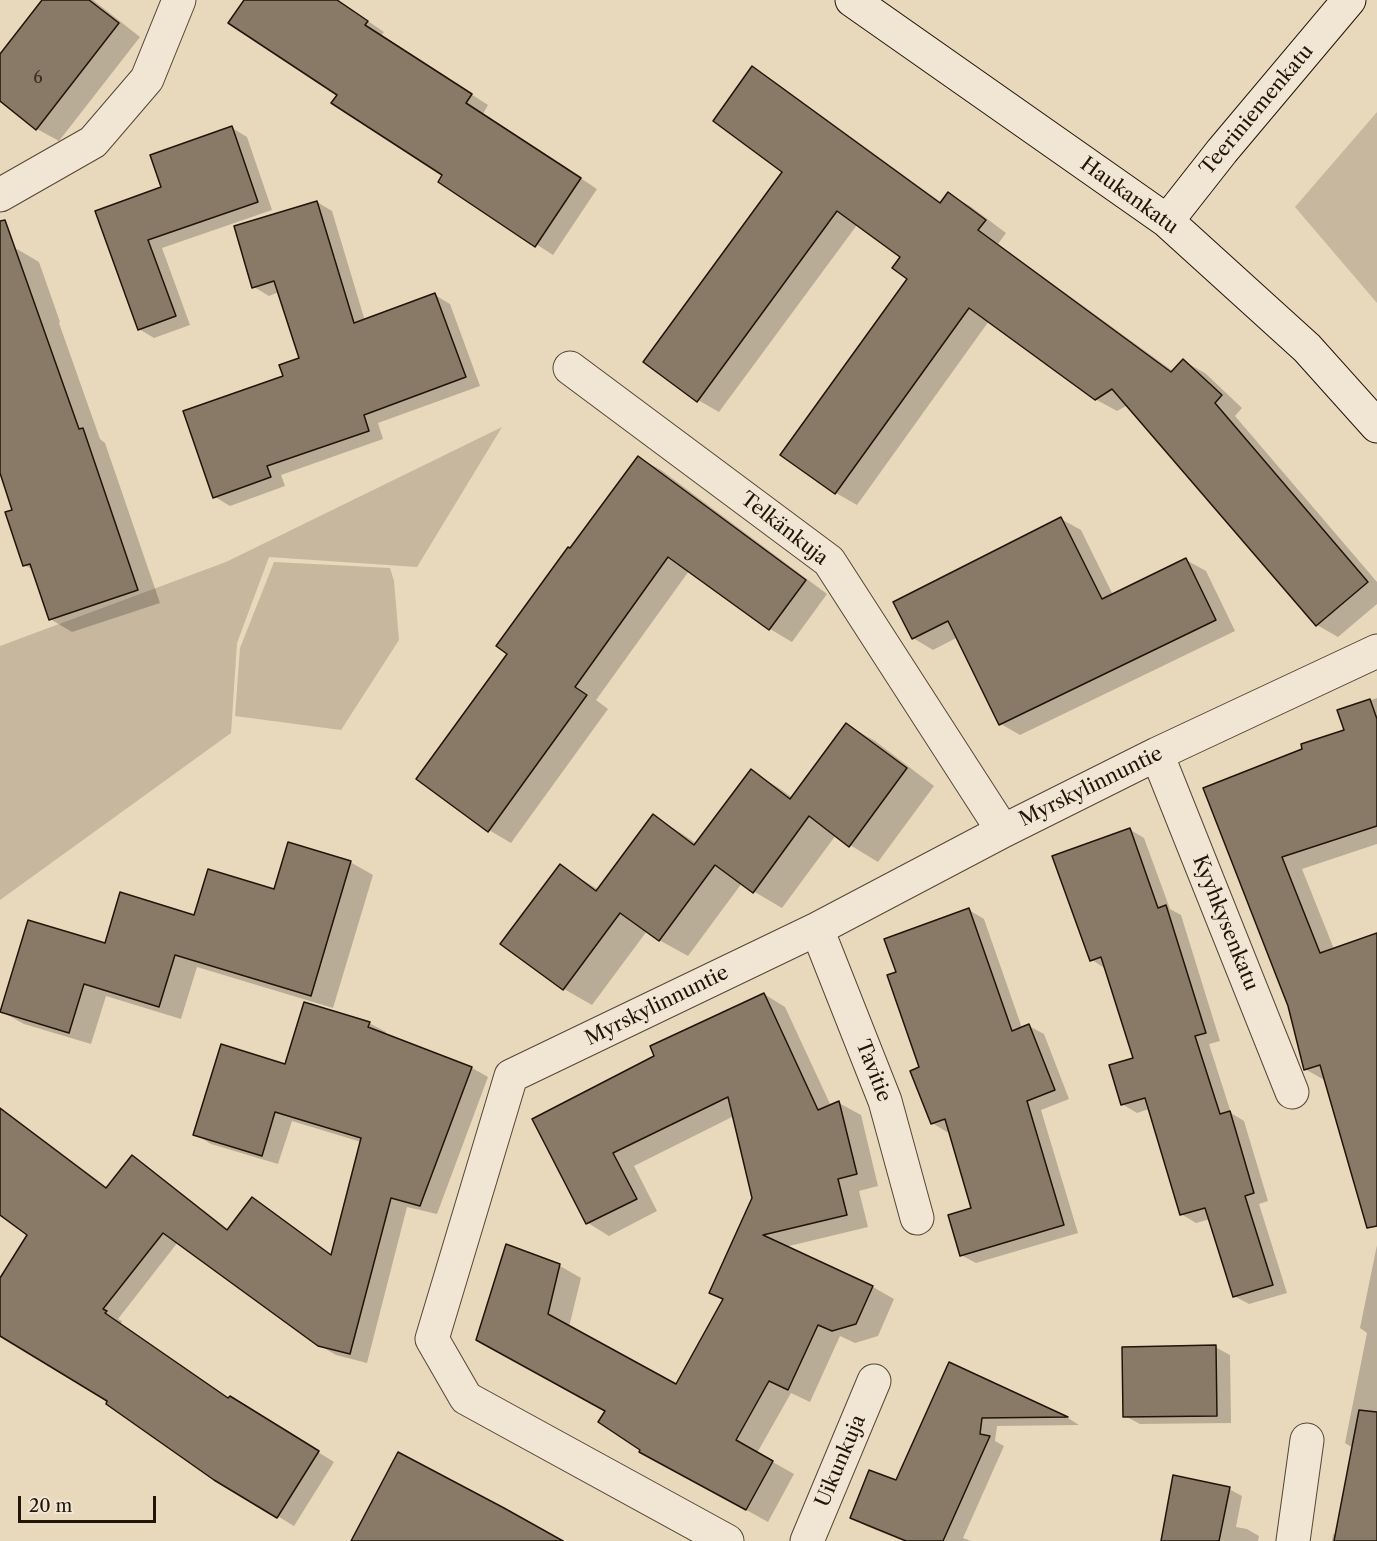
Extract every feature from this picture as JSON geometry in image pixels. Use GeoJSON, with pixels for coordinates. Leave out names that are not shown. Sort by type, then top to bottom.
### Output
{"type":"FeatureCollection","features":[{"type":"Feature","properties":{"kind":"street"},"geometry":{"type":"LineString","coordinates":[[0,195],[93,142],[147,79],[179,0]]}},
{"type":"Feature","properties":{"kind":"street","name":"Haukankatu"},"geometry":{"type":"LineString","coordinates":[[852,0],[1167,221],[1307,348],[1377,426]]}},
{"type":"Feature","properties":{"kind":"street","name":"Teeriniemenkatu"},"geometry":{"type":"LineString","coordinates":[[1167,221],[1349,0]]}},
{"type":"Feature","properties":{"kind":"street","name":"Telkänkuja"},"geometry":{"type":"LineString","coordinates":[[570,368],[830,561],[1003,831]]}},
{"type":"Feature","properties":{"kind":"street","name":"Myrskylinnuntie"},"geometry":{"type":"LineString","coordinates":[[727,1541],[466,1398],[432,1339],[511,1076],[817,929],[1003,831],[1157,754],[1377,651]]}},
{"type":"Feature","properties":{"kind":"street","name":"Kyyhkysenkatu"},"geometry":{"type":"LineString","coordinates":[[1157,754],[1292,1092]]}},
{"type":"Feature","properties":{"kind":"street","name":"Tavitie"},"geometry":{"type":"LineString","coordinates":[[817,929],[885,1101],[917,1218]]}},
{"type":"Feature","properties":{"kind":"street","name":"Uikunkuja"},"geometry":{"type":"LineString","coordinates":[[807,1541],[874,1381]]}},
{"type":"Feature","properties":{"kind":"street"},"geometry":{"type":"LineString","coordinates":[[1293,1541],[1307,1440]]}},
{"type":"Feature","properties":{"kind":"shaded area"},"geometry":{"type":"Polygon","coordinates":[[[1377,112],[1377,303],[1295,207],[1377,112]]]}},
{"type":"Feature","properties":{"kind":"shaded area"},"geometry":{"type":"Polygon","coordinates":[[[502,427],[417,567],[269,557],[237,643],[231,733],[0,900],[0,646],[226,562],[502,427]]]}},
{"type":"Feature","properties":{"kind":"shaded area"},"geometry":{"type":"Polygon","coordinates":[[[274,562],[390,568],[394,581],[399,640],[341,730],[235,716],[240,648],[274,562]]]}},
{"type":"Feature","properties":{"kind":"building"},"geometry":{"type":"Polygon","coordinates":[[[42,0],[89,0],[119,23],[36,130],[0,101],[0,54],[42,0]]]}},
{"type":"Feature","properties":{"kind":"building"},"geometry":{"type":"Polygon","coordinates":[[[244,0],[337,0],[368,21],[365,25],[472,94],[466,103],[581,178],[535,247],[438,182],[442,175],[331,103],[337,95],[228,23],[244,0]]]}},
{"type":"Feature","properties":{"kind":"building"},"geometry":{"type":"Polygon","coordinates":[[[752,66],[940,203],[948,192],[986,220],[978,230],[1171,372],[1183,359],[1222,395],[1215,403],[1368,582],[1316,626],[1112,389],[1095,400],[969,308],[835,494],[780,455],[907,279],[892,268],[900,257],[837,211],[697,402],[643,362],[782,172],[713,121],[752,66]]]}},
{"type":"Feature","properties":{"kind":"building"},"geometry":{"type":"Polygon","coordinates":[[[232,126],[258,202],[148,240],[176,316],[138,330],[95,211],[161,187],[150,155],[232,126]]]}},
{"type":"Feature","properties":{"kind":"building"},"geometry":{"type":"Polygon","coordinates":[[[317,201],[354,323],[435,293],[466,377],[364,415],[369,431],[267,466],[271,477],[213,498],[183,411],[283,376],[279,365],[299,358],[274,281],[252,288],[234,226],[317,201]]]}},
{"type":"Feature","properties":{"kind":"building"},"geometry":{"type":"Polygon","coordinates":[[[5,220],[79,429],[83,428],[138,590],[49,620],[30,564],[23,566],[5,512],[12,510],[0,473],[0,221],[5,220]]]}},
{"type":"Feature","properties":{"kind":"building"},"geometry":{"type":"Polygon","coordinates":[[[638,456],[806,580],[769,630],[668,557],[575,687],[587,695],[488,832],[416,779],[507,654],[496,646],[638,456]]]}},
{"type":"Feature","properties":{"kind":"building"},"geometry":{"type":"Polygon","coordinates":[[[1061,517],[1102,599],[1186,558],[1216,620],[999,725],[948,621],[912,639],[893,602],[1061,517]]]}},
{"type":"Feature","properties":{"kind":"building"},"geometry":{"type":"Polygon","coordinates":[[[1370,699],[1377,719],[1377,826],[1282,857],[1320,953],[1377,933],[1377,1226],[1367,1228],[1320,1065],[1304,1070],[1288,1006],[1203,788],[1302,749],[1301,744],[1344,730],[1337,710],[1370,699]]]}},
{"type":"Feature","properties":{"kind":"building"},"geometry":{"type":"Polygon","coordinates":[[[846,723],[907,768],[849,847],[809,816],[753,893],[715,865],[659,941],[620,913],[563,990],[500,944],[560,864],[596,891],[653,814],[694,845],[751,769],[790,799],[846,723]]]}},
{"type":"Feature","properties":{"kind":"building"},"geometry":{"type":"Polygon","coordinates":[[[1130,828],[1158,908],[1166,905],[1206,1033],[1195,1036],[1220,1114],[1230,1111],[1254,1193],[1245,1196],[1273,1285],[1233,1297],[1205,1208],[1180,1215],[1145,1098],[1121,1105],[1109,1065],[1133,1058],[1101,957],[1090,961],[1052,856],[1130,828]]]}},
{"type":"Feature","properties":{"kind":"building"},"geometry":{"type":"Polygon","coordinates":[[[288,842],[351,861],[311,996],[175,955],[159,1007],[84,984],[69,1033],[0,1012],[28,920],[105,943],[120,892],[194,915],[208,869],[274,889],[288,842]]]}},
{"type":"Feature","properties":{"kind":"building"},"geometry":{"type":"Polygon","coordinates":[[[969,908],[1012,1031],[1029,1024],[1055,1090],[1027,1101],[1064,1225],[960,1256],[948,1215],[971,1208],[945,1119],[931,1124],[910,1071],[919,1067],[887,975],[896,972],[884,939],[969,908]]]}},
{"type":"Feature","properties":{"kind":"building"},"geometry":{"type":"Polygon","coordinates":[[[764,993],[818,1110],[839,1101],[857,1174],[838,1179],[847,1215],[763,1235],[873,1286],[856,1324],[832,1331],[818,1325],[788,1390],[769,1381],[736,1440],[773,1461],[746,1510],[639,1452],[640,1450],[598,1422],[605,1411],[476,1340],[506,1244],[560,1264],[548,1314],[676,1384],[723,1299],[709,1293],[752,1198],[728,1097],[613,1153],[637,1199],[586,1224],[532,1119],[654,1056],[650,1046],[764,993]]]}},
{"type":"Feature","properties":{"kind":"building"},"geometry":{"type":"Polygon","coordinates":[[[304,1002],[370,1022],[368,1027],[472,1067],[420,1206],[391,1198],[350,1354],[318,1346],[163,1233],[103,1309],[107,1311],[105,1313],[228,1398],[230,1396],[319,1451],[277,1518],[214,1480],[106,1404],[107,1401],[0,1336],[0,1278],[27,1235],[0,1215],[0,1108],[106,1188],[132,1155],[227,1230],[252,1197],[331,1255],[361,1138],[275,1112],[262,1156],[193,1135],[221,1044],[285,1064],[304,1002]]]}},
{"type":"Feature","properties":{"kind":"building"},"geometry":{"type":"Polygon","coordinates":[[[1216,1345],[1217,1416],[1123,1417],[1122,1347],[1216,1345]]]}},
{"type":"Feature","properties":{"kind":"building"},"geometry":{"type":"Polygon","coordinates":[[[949,1362],[1068,1417],[982,1418],[980,1434],[990,1436],[943,1541],[906,1541],[850,1518],[869,1470],[896,1480],[949,1362]]]}},
{"type":"Feature","properties":{"kind":"building"},"geometry":{"type":"Polygon","coordinates":[[[1359,1410],[1377,1412],[1377,1541],[1334,1541],[1359,1410]]]}},
{"type":"Feature","properties":{"kind":"building"},"geometry":{"type":"Polygon","coordinates":[[[398,1452],[504,1508],[563,1541],[351,1541],[398,1452]]]}},
{"type":"Feature","properties":{"kind":"building"},"geometry":{"type":"Polygon","coordinates":[[[1173,1475],[1230,1487],[1219,1541],[1161,1541],[1173,1475]]]}}]}
